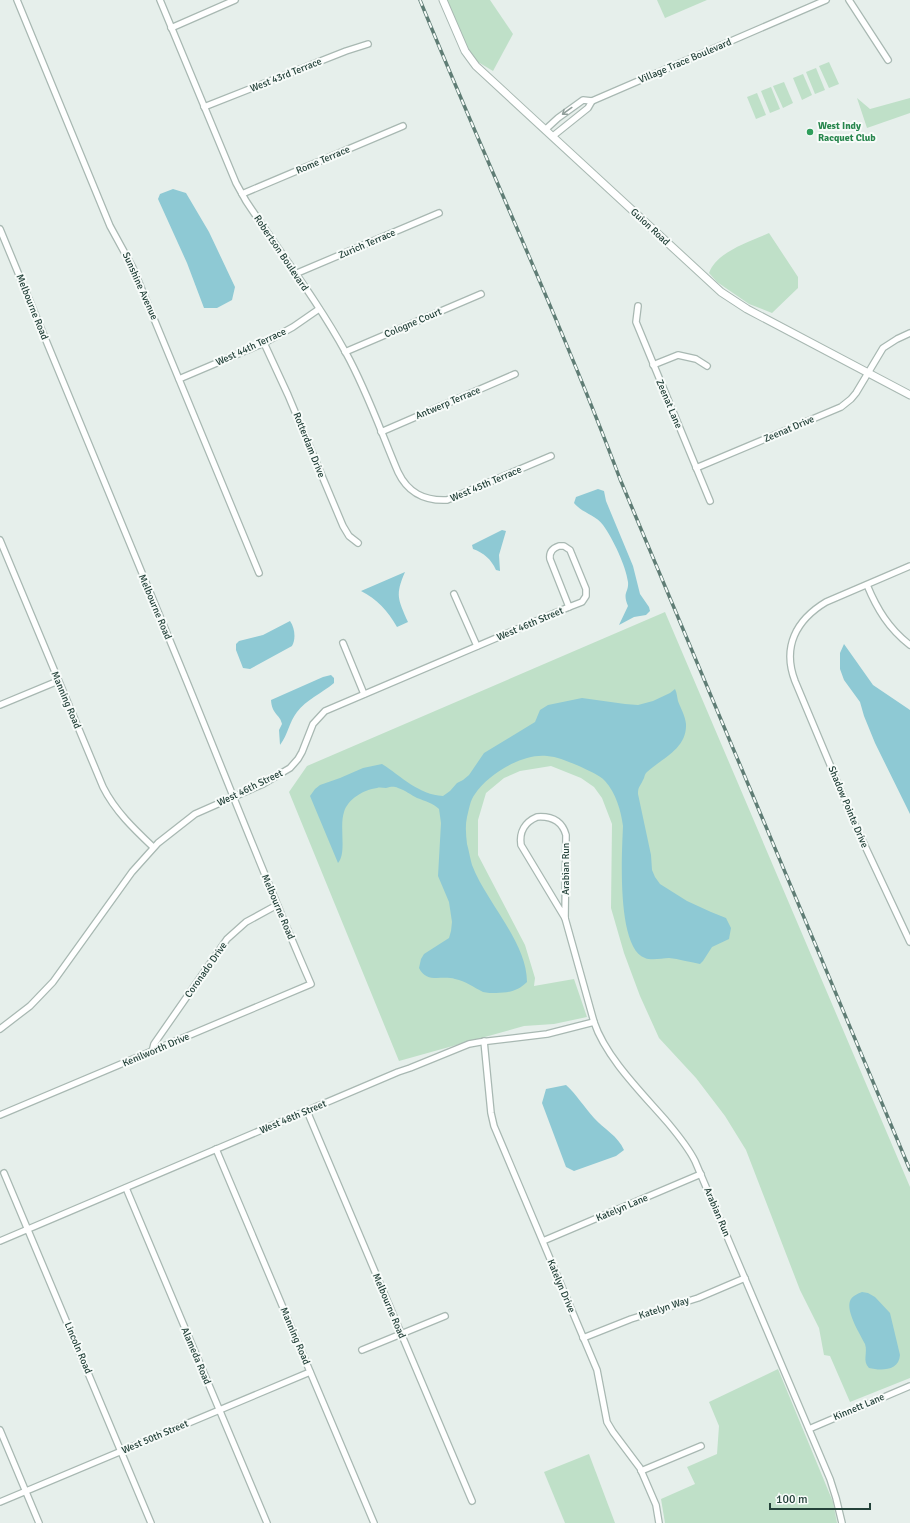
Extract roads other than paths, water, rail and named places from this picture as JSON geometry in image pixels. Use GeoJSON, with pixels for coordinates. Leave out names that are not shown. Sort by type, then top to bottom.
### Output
{"type":"FeatureCollection","features":[{"type":"Feature","properties":{"kind":"street","name":"Sunshine Avenue"},"geometry":{"type":"LineString","coordinates":[[17,0],[110,226],[132,264],[259,573]]}},
{"type":"Feature","properties":{"kind":"street","name":"Robertson Boulevard"},"geometry":{"type":"LineString","coordinates":[[160,0],[228,167],[242,194],[319,309],[345,352],[362,386],[401,479],[411,491],[419,496]]}},
{"type":"Feature","properties":{"kind":"street"},"geometry":{"type":"LineString","coordinates":[[171,28],[235,0]]}},
{"type":"Feature","properties":{"kind":"street","name":"Guion Road"},"geometry":{"type":"LineString","coordinates":[[443,0],[465,51],[484,74],[721,292],[747,308],[910,395]]}},
{"type":"Feature","properties":{"kind":"street","name":"Village Trace Boulevard"},"geometry":{"type":"LineString","coordinates":[[553,136],[588,108],[592,100],[826,0]]}},
{"type":"Feature","properties":{"kind":"street"},"geometry":{"type":"LineString","coordinates":[[849,0],[888,60]]}},
{"type":"Feature","properties":{"kind":"street","name":"West 43rd Terrace"},"geometry":{"type":"LineString","coordinates":[[204,107],[346,51],[368,44]]}},
{"type":"Feature","properties":{"kind":"street"},"geometry":{"type":"LineString","coordinates":[[546,130],[558,118],[583,100],[592,100]]}},
{"type":"Feature","properties":{"kind":"street","name":"Rome Terrace"},"geometry":{"type":"LineString","coordinates":[[242,194],[404,126]]}},
{"type":"Feature","properties":{"kind":"street","name":"Zurich Terrace"},"geometry":{"type":"LineString","coordinates":[[295,274],[438,213]]}},
{"type":"Feature","properties":{"kind":"street","name":"Melbourne Road"},"geometry":{"type":"LineString","coordinates":[[0,229],[232,797],[311,984]]}},
{"type":"Feature","properties":{"kind":"street"},"geometry":{"type":"LineString","coordinates":[[0,249],[7,246]]}},
{"type":"Feature","properties":{"kind":"street","name":"Cologne Court"},"geometry":{"type":"LineString","coordinates":[[345,352],[481,294]]}},
{"type":"Feature","properties":{"kind":"street","name":"Zeenat Lane"},"geometry":{"type":"LineString","coordinates":[[638,306],[636,322],[710,501]]}},
{"type":"Feature","properties":{"kind":"street","name":"West 44th Terrace"},"geometry":{"type":"LineString","coordinates":[[179,379],[264,343],[293,327],[319,309]]}},
{"type":"Feature","properties":{"kind":"street","name":"Zeenat Drive"},"geometry":{"type":"LineString","coordinates":[[696,468],[841,407],[853,398],[885,347],[897,338],[910,333]]}},
{"type":"Feature","properties":{"kind":"street","name":"Rotterdam Drive"},"geometry":{"type":"LineString","coordinates":[[264,343],[288,395],[343,526],[349,536],[358,543]]}},
{"type":"Feature","properties":{"kind":"street"},"geometry":{"type":"LineString","coordinates":[[653,365],[678,355],[696,360],[707,366]]}},
{"type":"Feature","properties":{"kind":"street","name":"Antwerp Terrace"},"geometry":{"type":"LineString","coordinates":[[381,432],[515,374]]}},
{"type":"Feature","properties":{"kind":"street","name":"West 45th Terrace"},"geometry":{"type":"LineString","coordinates":[[419,496],[431,500],[450,500],[551,456]]}},
{"type":"Feature","properties":{"kind":"street","name":"Manning Road"},"geometry":{"type":"LineString","coordinates":[[0,540],[2,548],[105,793],[125,820],[153,847]]}},
{"type":"Feature","properties":{"kind":"street","name":"West 46th Street"},"geometry":{"type":"LineString","coordinates":[[0,1029],[30,1006],[53,982],[132,872],[153,847],[195,814],[274,778],[290,768],[298,759],[305,747],[309,731],[317,718],[331,708],[580,603],[585,599],[586,589],[570,550],[564,546],[559,546],[550,553],[550,559],[569,607]]}},
{"type":"Feature","properties":{"kind":"street"},"geometry":{"type":"LineString","coordinates":[[910,566],[867,585],[886,622],[910,645]]}},
{"type":"Feature","properties":{"kind":"street","name":"Shadow Pointe Drive"},"geometry":{"type":"LineString","coordinates":[[867,585],[821,605],[808,615],[800,624],[793,641],[790,656],[792,669],[857,829],[910,942]]}},
{"type":"Feature","properties":{"kind":"street"},"geometry":{"type":"LineString","coordinates":[[454,594],[478,646]]}},
{"type":"Feature","properties":{"kind":"street"},"geometry":{"type":"LineString","coordinates":[[343,643],[364,694]]}},
{"type":"Feature","properties":{"kind":"street"},"geometry":{"type":"LineString","coordinates":[[0,705],[58,681]]}},
{"type":"Feature","properties":{"kind":"street","name":"Arabian Run"},"geometry":{"type":"LineString","coordinates":[[565,918],[566,839],[560,825],[555,820],[545,817],[537,817],[524,827],[521,834],[521,845],[565,918],[594,1022],[600,1037],[608,1051],[683,1141],[691,1153],[832,1485],[842,1523]]}},
{"type":"Feature","properties":{"kind":"street","name":"Coronado Drive"},"geometry":{"type":"LineString","coordinates":[[152,1052],[154,1044],[227,939],[246,922],[277,905]]}},
{"type":"Feature","properties":{"kind":"street","name":"Kenilworth Drive"},"geometry":{"type":"LineString","coordinates":[[0,1115],[311,984]]}},
{"type":"Feature","properties":{"kind":"street","name":"West 48th Street"},"geometry":{"type":"LineString","coordinates":[[0,1241],[402,1070],[469,1044],[547,1034],[594,1022]]}},
{"type":"Feature","properties":{"kind":"street","name":"Katelyn Drive"},"geometry":{"type":"LineString","coordinates":[[484,1041],[491,1113],[494,1124],[599,1376],[607,1422],[635,1460],[641,1471],[656,1505],[659,1523]]}},
{"type":"Feature","properties":{"kind":"street","name":"Melbourne Road"},"geometry":{"type":"LineString","coordinates":[[307,1111],[472,1501]]}},
{"type":"Feature","properties":{"kind":"street","name":"Manning Road"},"geometry":{"type":"LineString","coordinates":[[216,1149],[374,1523]]}},
{"type":"Feature","properties":{"kind":"street","name":"Lincoln Road"},"geometry":{"type":"LineString","coordinates":[[4,1173],[151,1523]]}},
{"type":"Feature","properties":{"kind":"street","name":"Katelyn Lane"},"geometry":{"type":"LineString","coordinates":[[543,1241],[701,1174]]}},
{"type":"Feature","properties":{"kind":"street","name":"Alameda Road"},"geometry":{"type":"LineString","coordinates":[[126,1188],[267,1523]]}},
{"type":"Feature","properties":{"kind":"street","name":"Katelyn Way"},"geometry":{"type":"LineString","coordinates":[[584,1338],[632,1319],[698,1298],[745,1278]]}},
{"type":"Feature","properties":{"kind":"street"},"geometry":{"type":"LineString","coordinates":[[362,1350],[445,1316]]}},
{"type":"Feature","properties":{"kind":"street","name":"West 50th Street"},"geometry":{"type":"LineString","coordinates":[[0,1502],[310,1372]]}},
{"type":"Feature","properties":{"kind":"street","name":"Kinnett Lane"},"geometry":{"type":"LineString","coordinates":[[809,1429],[910,1386]]}},
{"type":"Feature","properties":{"kind":"street"},"geometry":{"type":"LineString","coordinates":[[0,1430],[39,1523]]}},
{"type":"Feature","properties":{"kind":"street"},"geometry":{"type":"LineString","coordinates":[[641,1471],[701,1446]]}},
{"type":"Feature","properties":{"kind":"water"},"geometry":{"type":"Polygon","coordinates":[[[173,189],[186,193],[209,232],[235,287],[232,300],[217,308],[204,308],[187,263],[158,199],[160,194],[173,189]]]}},
{"type":"Feature","properties":{"kind":"water"},"geometry":{"type":"Polygon","coordinates":[[[598,489],[604,491],[606,501],[633,566],[640,594],[650,611],[646,615],[634,617],[619,625],[628,606],[626,595],[628,582],[622,561],[615,545],[603,525],[574,503],[576,497],[598,489]]]}},
{"type":"Feature","properties":{"kind":"water"},"geometry":{"type":"Polygon","coordinates":[[[502,530],[506,531],[499,555],[500,571],[496,570],[487,557],[481,552],[473,549],[472,545],[502,530]]]}},
{"type":"Feature","properties":{"kind":"water"},"geometry":{"type":"Polygon","coordinates":[[[405,572],[400,586],[399,597],[408,622],[397,627],[382,606],[361,591],[405,572]]]}},
{"type":"Feature","properties":{"kind":"water"},"geometry":{"type":"Polygon","coordinates":[[[290,621],[294,634],[292,646],[250,669],[243,668],[236,650],[236,644],[239,641],[263,635],[290,621]]]}},
{"type":"Feature","properties":{"kind":"water"},"geometry":{"type":"Polygon","coordinates":[[[844,644],[873,685],[910,710],[910,814],[875,743],[860,702],[844,680],[840,669],[840,653],[844,644]]]}},
{"type":"Feature","properties":{"kind":"water"},"geometry":{"type":"Polygon","coordinates":[[[331,675],[334,678],[334,683],[309,700],[294,716],[280,745],[279,730],[282,724],[280,718],[274,712],[271,700],[323,677],[331,675]]]}},
{"type":"Feature","properties":{"kind":"water"},"geometry":{"type":"Polygon","coordinates":[[[675,689],[684,715],[686,724],[685,733],[678,746],[646,773],[639,788],[638,794],[651,855],[652,870],[655,877],[660,884],[687,901],[726,918],[731,928],[729,939],[712,947],[700,964],[669,958],[648,959],[636,950],[629,937],[625,918],[622,876],[623,826],[621,814],[615,797],[605,781],[579,766],[564,760],[547,756],[538,756],[517,761],[497,772],[488,779],[473,796],[471,802],[466,820],[466,830],[467,844],[472,865],[478,879],[513,937],[525,967],[527,982],[513,991],[505,993],[483,992],[459,980],[426,976],[419,968],[424,954],[449,938],[451,931],[452,922],[449,902],[438,876],[441,823],[439,809],[432,804],[395,787],[372,789],[361,793],[349,803],[344,812],[342,825],[343,846],[341,859],[338,863],[310,796],[320,785],[363,768],[382,764],[418,789],[434,795],[443,796],[457,783],[469,775],[484,753],[535,722],[540,710],[548,705],[582,698],[638,705],[653,701],[675,689]]]}},
{"type":"Feature","properties":{"kind":"water"},"geometry":{"type":"Polygon","coordinates":[[[566,1085],[594,1118],[615,1137],[624,1150],[616,1156],[574,1171],[566,1167],[542,1103],[546,1089],[566,1085]]]}},
{"type":"Feature","properties":{"kind":"water"},"geometry":{"type":"Polygon","coordinates":[[[862,1292],[868,1293],[875,1297],[890,1313],[900,1355],[896,1364],[889,1369],[869,1368],[866,1363],[865,1344],[854,1323],[849,1306],[852,1298],[862,1292]]]}},
{"type":"Feature","properties":{"kind":"railway"},"geometry":{"type":"LineString","coordinates":[[420,0],[547,298],[597,418],[620,479],[910,1170]]}},
{"type":"Feature","properties":{"kind":"place","name":"West Indy Racquet Club"},"geometry":{"type":"Point","coordinates":[810,132]}}]}
